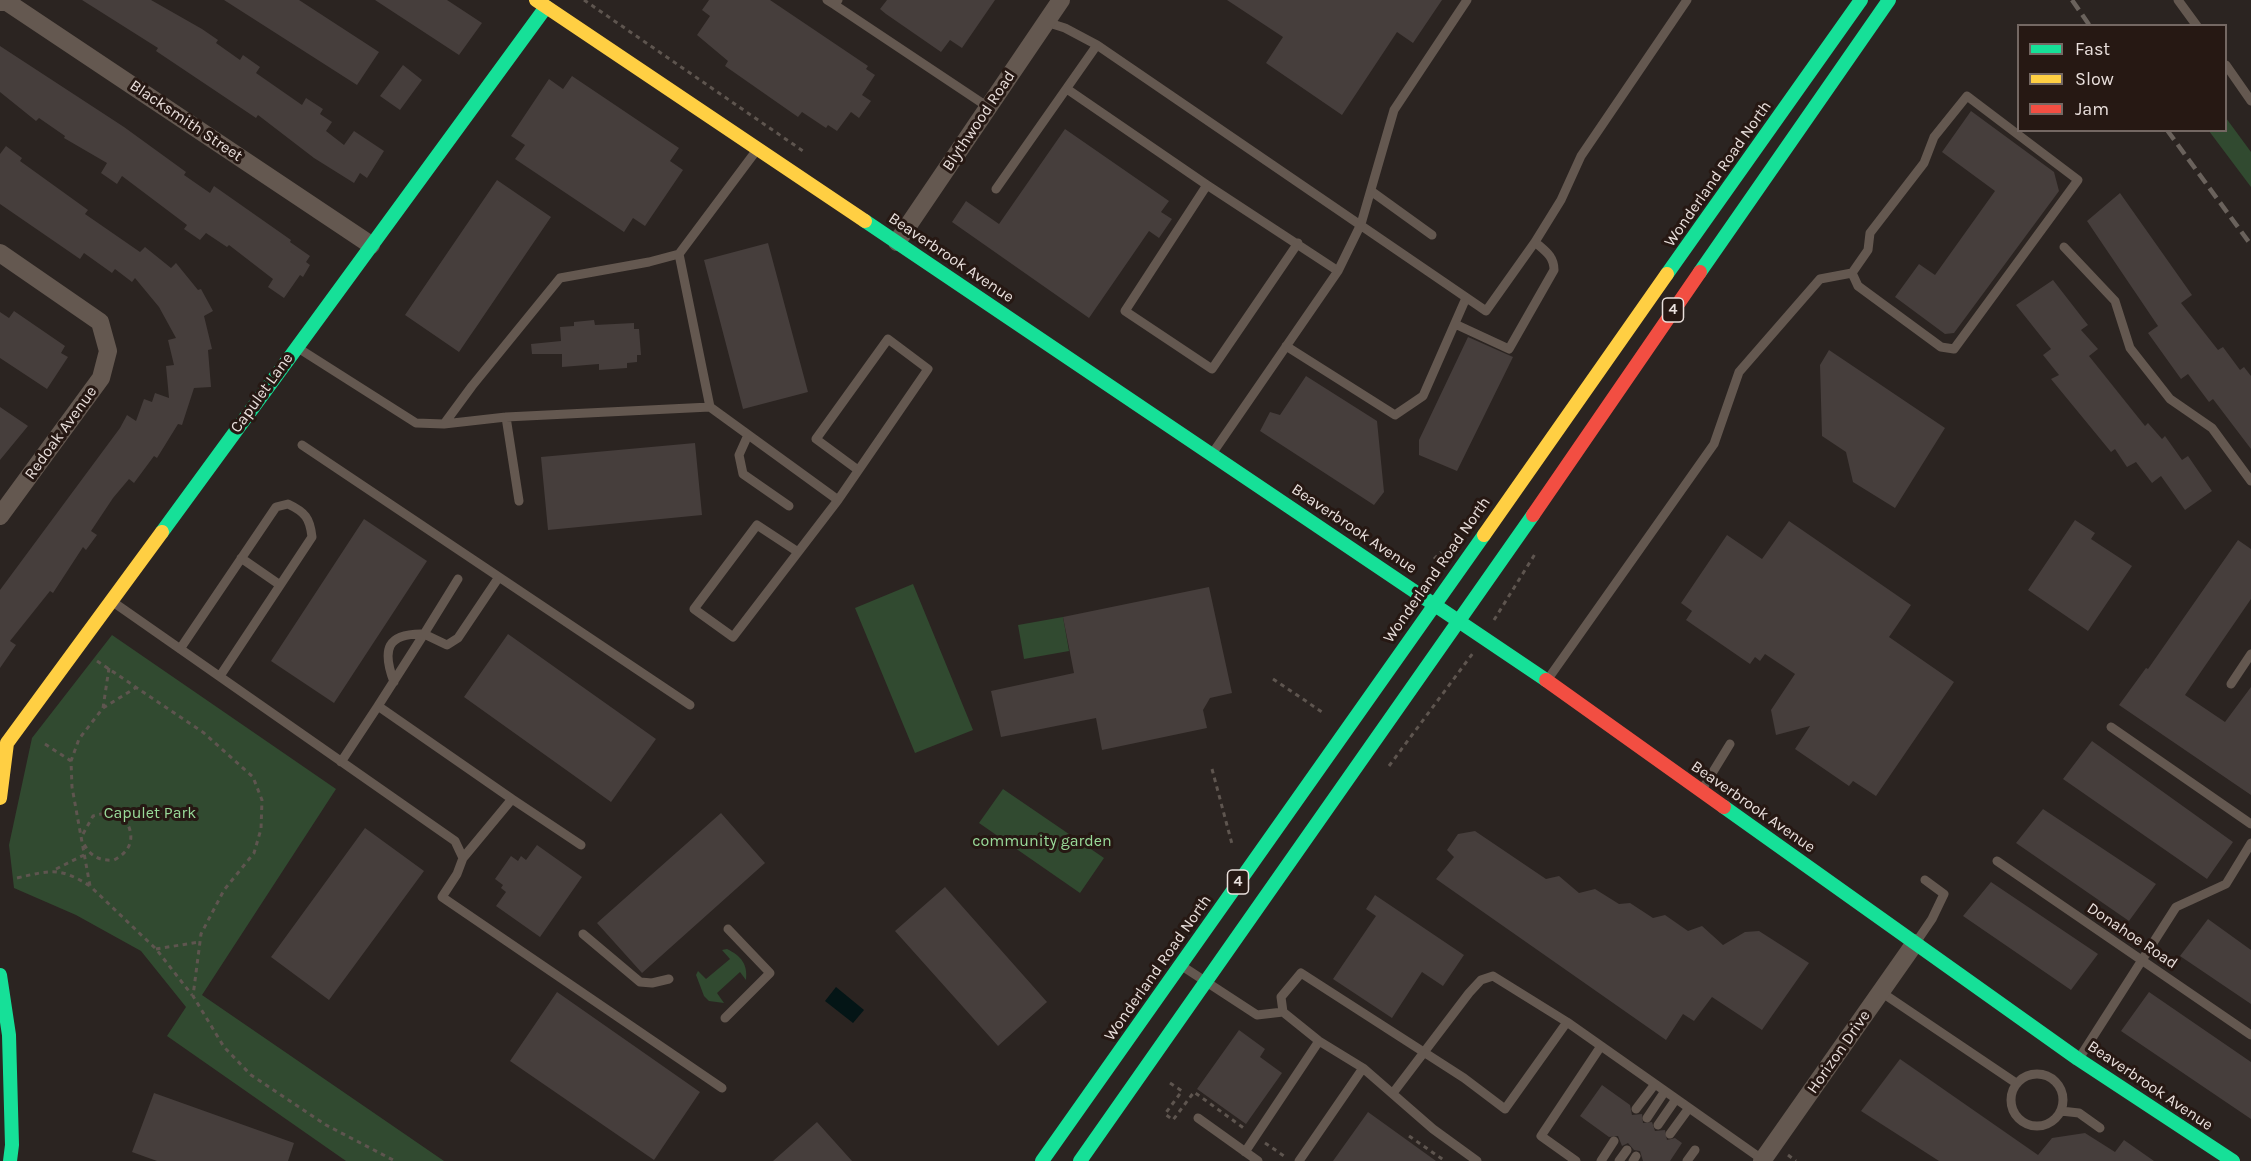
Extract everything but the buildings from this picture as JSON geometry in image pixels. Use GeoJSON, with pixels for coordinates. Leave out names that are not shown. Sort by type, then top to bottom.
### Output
{"type":"FeatureCollection","features":[{"type":"Feature","properties":{"kind":"street","name":"Blythwood Road"},"geometry":{"type":"LineString","coordinates":[[897,242],[1061,0]]}},
{"type":"Feature","properties":{"kind":"street","name":"Wonderland Road North"},"geometry":{"type":"LineString","coordinates":[[1042,1161],[1861,0]]}},
{"type":"Feature","properties":{"kind":"street","name":"4"},"geometry":{"type":"LineString","coordinates":[[1080,1161],[1889,0]]}},
{"type":"Feature","properties":{"kind":"street","name":"Blacksmith Street"},"geometry":{"type":"LineString","coordinates":[[0,2],[7,2],[371,245]]}},
{"type":"Feature","properties":{"kind":"street","name":"Beaverbrook Avenue"},"geometry":{"type":"LineString","coordinates":[[545,2],[758,149],[1434,603],[1702,790],[2078,1059],[2233,1161]]}},
{"type":"Feature","properties":{"kind":"street","name":"Capulet Lane"},"geometry":{"type":"LineString","coordinates":[[0,798],[4,741],[111,601],[545,2]]}},
{"type":"Feature","properties":{"kind":"street","name":"Redoak Avenue"},"geometry":{"type":"LineString","coordinates":[[0,253],[100,322],[108,351],[101,378],[0,516]]}},
{"type":"Feature","properties":{"kind":"street","name":"Horizon Drive"},"geometry":{"type":"LineString","coordinates":[[1762,1160],[1916,943]]}},
{"type":"Feature","properties":{"kind":"street"},"geometry":{"type":"LineString","coordinates":[[0,975],[9,1035],[12,1144],[10,1161]]}},
{"type":"Feature","properties":{"kind":"lane"},"geometry":{"type":"LineString","coordinates":[[1212,453],[1338,271],[1361,224],[1394,110],[1467,0]]}},
{"type":"Feature","properties":{"kind":"lane"},"geometry":{"type":"LineString","coordinates":[[1046,22],[1065,28],[1097,45],[1486,310],[1535,242],[1560,200],[1581,156],[1687,0]]}},
{"type":"Feature","properties":{"kind":"lane"},"geometry":{"type":"LineString","coordinates":[[2178,0],[2196,24]]}},
{"type":"Feature","properties":{"kind":"lane"},"geometry":{"type":"LineString","coordinates":[[833,2],[988,107]]}},
{"type":"Feature","properties":{"kind":"lane"},"geometry":{"type":"LineString","coordinates":[[996,189],[1097,45]]}},
{"type":"Feature","properties":{"kind":"lane"},"geometry":{"type":"LineString","coordinates":[[2227,66],[2251,100]]}},
{"type":"Feature","properties":{"kind":"lane"},"geometry":{"type":"LineString","coordinates":[[1067,89],[1338,271]]}},
{"type":"Feature","properties":{"kind":"lane"},"geometry":{"type":"LineString","coordinates":[[1546,681],[1714,444],[1739,372],[1820,279],[1852,273],[1868,250],[1870,233],[1924,163],[1934,137],[1967,96],[2078,180],[1954,349],[1941,347],[1858,286],[1852,273]]}},
{"type":"Feature","properties":{"kind":"lane"},"geometry":{"type":"LineString","coordinates":[[444,424],[560,278],[649,262],[679,254],[758,149]]}},
{"type":"Feature","properties":{"kind":"lane"},"geometry":{"type":"LineString","coordinates":[[1207,185],[1125,311],[1212,369],[1298,243]]}},
{"type":"Feature","properties":{"kind":"lane"},"geometry":{"type":"LineString","coordinates":[[1371,191],[1432,235]]}},
{"type":"Feature","properties":{"kind":"lane"},"geometry":{"type":"LineString","coordinates":[[1455,324],[1509,349],[1554,270],[1554,260],[1535,242]]}},
{"type":"Feature","properties":{"kind":"lane"},"geometry":{"type":"LineString","coordinates":[[2064,247],[2115,301],[2130,348],[2169,399],[2212,428],[2251,481]]}},
{"type":"Feature","properties":{"kind":"lane"},"geometry":{"type":"LineString","coordinates":[[679,254],[710,407]]}},
{"type":"Feature","properties":{"kind":"lane"},"geometry":{"type":"LineString","coordinates":[[1286,346],[1395,415],[1423,396],[1466,298]]}},
{"type":"Feature","properties":{"kind":"lane"},"geometry":{"type":"LineString","coordinates":[[798,552],[757,525],[694,609],[733,637],[838,500],[928,369],[888,339],[816,439],[858,470]]}},
{"type":"Feature","properties":{"kind":"lane"},"geometry":{"type":"LineString","coordinates":[[296,346],[416,423],[444,424],[506,417],[710,407],[838,500]]}},
{"type":"Feature","properties":{"kind":"lane"},"geometry":{"type":"LineString","coordinates":[[506,417],[519,501]]}},
{"type":"Feature","properties":{"kind":"lane"},"geometry":{"type":"LineString","coordinates":[[748,435],[739,455],[743,474],[789,506]]}},
{"type":"Feature","properties":{"kind":"lane"},"geometry":{"type":"LineString","coordinates":[[302,445],[690,705]]}},
{"type":"Feature","properties":{"kind":"lane"},"geometry":{"type":"LineString","coordinates":[[180,649],[276,507],[288,504],[303,511],[310,521],[312,537],[220,676]]}},
{"type":"Feature","properties":{"kind":"lane"},"geometry":{"type":"LineString","coordinates":[[242,558],[280,585]]}},
{"type":"Feature","properties":{"kind":"lane"},"geometry":{"type":"LineString","coordinates":[[394,682],[385,660],[395,640],[409,634],[424,634],[447,645],[458,638],[499,577]]}},
{"type":"Feature","properties":{"kind":"lane"},"geometry":{"type":"LineString","coordinates":[[341,762],[458,579]]}},
{"type":"Feature","properties":{"kind":"lane"},"geometry":{"type":"LineString","coordinates":[[111,601],[455,841],[463,858]]}},
{"type":"Feature","properties":{"kind":"lane"},"geometry":{"type":"LineString","coordinates":[[2230,684],[2251,654]]}},
{"type":"Feature","properties":{"kind":"lane"},"geometry":{"type":"LineString","coordinates":[[378,706],[580,845]]}},
{"type":"Feature","properties":{"kind":"lane"},"geometry":{"type":"LineString","coordinates":[[2111,727],[2251,824]]}},
{"type":"Feature","properties":{"kind":"lane"},"geometry":{"type":"LineString","coordinates":[[1702,790],[1730,744]]}},
{"type":"Feature","properties":{"kind":"lane"},"geometry":{"type":"LineString","coordinates":[[512,799],[463,858],[458,874],[442,897],[723,1088]]}},
{"type":"Feature","properties":{"kind":"lane"},"geometry":{"type":"LineString","coordinates":[[2078,1059],[2176,907],[2226,884],[2251,843]]}},
{"type":"Feature","properties":{"kind":"lane","name":"Donahoe Road"},"geometry":{"type":"LineString","coordinates":[[1997,861],[2251,1035]]}},
{"type":"Feature","properties":{"kind":"lane"},"geometry":{"type":"LineString","coordinates":[[1916,943],[1932,919],[1944,894],[1925,880]]}},
{"type":"Feature","properties":{"kind":"lane"},"geometry":{"type":"LineString","coordinates":[[724,1018],[770,973],[728,928]]}},
{"type":"Feature","properties":{"kind":"lane"},"geometry":{"type":"LineString","coordinates":[[583,934],[640,982],[652,983],[669,980]]}},
{"type":"Feature","properties":{"kind":"lane"},"geometry":{"type":"LineString","coordinates":[[1180,965],[1257,1015],[1283,1012]]}},
{"type":"Feature","properties":{"kind":"lane"},"geometry":{"type":"LineString","coordinates":[[1477,1161],[1433,1129],[1363,1068],[1319,1041],[1283,1012],[1281,997],[1301,973],[1422,1051],[1505,1109],[1567,1022]]}},
{"type":"Feature","properties":{"kind":"lane"},"geometry":{"type":"LineString","coordinates":[[1393,1093],[1422,1051],[1481,980],[1493,976],[1567,1022],[1762,1160]]}},
{"type":"Feature","properties":{"kind":"lane"},"geometry":{"type":"LineString","coordinates":[[1881,992],[2016,1083]]}},
{"type":"Feature","properties":{"kind":"lane"},"geometry":{"type":"LineString","coordinates":[[1245,1152],[1319,1041]]}},
{"type":"Feature","properties":{"kind":"lane"},"geometry":{"type":"LineString","coordinates":[[1576,1161],[1541,1136],[1601,1046]]}},
{"type":"Feature","properties":{"kind":"lane"},"geometry":{"type":"LineString","coordinates":[[1299,1161],[1363,1068]]}},
{"type":"Feature","properties":{"kind":"lane"},"geometry":{"type":"LineString","coordinates":[[2032,1074],[2050,1077],[2060,1086],[2064,1098],[2061,1111],[2054,1121],[2042,1126],[2030,1125],[2019,1119],[2012,1108],[2011,1095],[2016,1083],[2032,1074]]}},
{"type":"Feature","properties":{"kind":"lane"},"geometry":{"type":"LineString","coordinates":[[1636,1109],[1655,1084]]}},
{"type":"Feature","properties":{"kind":"lane"},"geometry":{"type":"LineString","coordinates":[[1647,1118],[1665,1091]]}},
{"type":"Feature","properties":{"kind":"lane"},"geometry":{"type":"LineString","coordinates":[[1658,1125],[1676,1099]]}},
{"type":"Feature","properties":{"kind":"lane"},"geometry":{"type":"LineString","coordinates":[[1670,1134],[1689,1108]]}},
{"type":"Feature","properties":{"kind":"lane"},"geometry":{"type":"LineString","coordinates":[[2061,1111],[2079,1113],[2100,1128]]}},
{"type":"Feature","properties":{"kind":"lane"},"geometry":{"type":"LineString","coordinates":[[1198,1118],[1258,1161]]}},
{"type":"Feature","properties":{"kind":"lane"},"geometry":{"type":"LineString","coordinates":[[1600,1161],[1614,1141]]}},
{"type":"Feature","properties":{"kind":"lane"},"geometry":{"type":"LineString","coordinates":[[1619,1161],[1627,1150]]}},
{"type":"Feature","properties":{"kind":"lane"},"geometry":{"type":"LineString","coordinates":[[1687,1161],[1695,1150]]}},
{"type":"Feature","properties":{"kind":"path"},"geometry":{"type":"LineString","coordinates":[[584,0],[806,153]]}},
{"type":"Feature","properties":{"kind":"path"},"geometry":{"type":"LineString","coordinates":[[98,661],[204,733],[253,777],[262,800],[261,829],[254,853],[224,890],[199,942],[193,996]]}},
{"type":"Feature","properties":{"kind":"path"},"geometry":{"type":"LineString","coordinates":[[103,708],[109,668]]}},
{"type":"Feature","properties":{"kind":"path"},"geometry":{"type":"LineString","coordinates":[[1273,679],[1325,714]]}},
{"type":"Feature","properties":{"kind":"path"},"geometry":{"type":"LineString","coordinates":[[90,886],[72,787],[71,761],[79,739],[103,708],[137,687]]}},
{"type":"Feature","properties":{"kind":"path"},"geometry":{"type":"LineString","coordinates":[[45,744],[71,761]]}},
{"type":"Feature","properties":{"kind":"path"},"geometry":{"type":"LineString","coordinates":[[1212,769],[1232,844]]}},
{"type":"Feature","properties":{"kind":"path"},"geometry":{"type":"LineString","coordinates":[[82,836],[87,822],[93,816],[109,812],[124,818],[132,834],[128,850],[114,860],[97,859],[90,854],[83,842]]}},
{"type":"Feature","properties":{"kind":"path"},"geometry":{"type":"LineString","coordinates":[[17,878],[54,869],[84,855]]}},
{"type":"Feature","properties":{"kind":"path"},"geometry":{"type":"LineString","coordinates":[[54,869],[69,873],[90,886],[156,948],[193,996],[224,1047],[251,1075],[326,1125],[395,1161]]}},
{"type":"Feature","properties":{"kind":"path"},"geometry":{"type":"LineString","coordinates":[[156,948],[199,942]]}},
{"type":"Feature","properties":{"kind":"path"},"geometry":{"type":"LineString","coordinates":[[1170,1083],[1182,1091],[1165,1114],[1173,1120],[1194,1092],[1291,1161]]}},
{"type":"Feature","properties":{"kind":"path"},"geometry":{"type":"LineString","coordinates":[[1409,1136],[1445,1161]]}},
{"type":"Feature","properties":{"kind":"green space"},"geometry":{"type":"Polygon","coordinates":[[[2227,119],[2251,152],[2251,187],[2210,132],[2227,132],[2227,119]]]}},
{"type":"Feature","properties":{"kind":"green space"},"geometry":{"type":"Polygon","coordinates":[[[913,584],[973,730],[915,753],[855,608],[913,584]]]}},
{"type":"Feature","properties":{"kind":"green space"},"geometry":{"type":"Polygon","coordinates":[[[1063,617],[1069,651],[1024,659],[1018,625],[1063,617]]]}},
{"type":"Feature","properties":{"kind":"green space","name":"Capulet Park"},"geometry":{"type":"Polygon","coordinates":[[[112,635],[336,789],[202,995],[444,1161],[346,1161],[167,1036],[186,1007],[141,951],[76,915],[14,888],[9,845],[32,738],[112,635]]]}},
{"type":"Feature","properties":{"kind":"green space","name":"community garden"},"geometry":{"type":"Polygon","coordinates":[[[1003,789],[1104,858],[1080,893],[979,823],[1003,789]]]}},
{"type":"Feature","properties":{"kind":"green space"},"geometry":{"type":"Polygon","coordinates":[[[727,949],[743,961],[746,980],[740,972],[717,993],[724,1003],[709,1001],[704,996],[696,975],[698,971],[706,979],[730,959],[722,950],[727,949]]]}},
{"type":"Feature","properties":{"kind":"shaded area"},"geometry":{"type":"Polygon","coordinates":[[[836,987],[864,1010],[853,1023],[825,1001],[836,987]]]}},
{"type":"Feature","properties":{"kind":"railway"},"geometry":{"type":"LineString","coordinates":[[2072,0],[2089,24]]}},
{"type":"Feature","properties":{"kind":"railway"},"geometry":{"type":"LineString","coordinates":[[2168,132],[2251,245]]}},
{"type":"Feature","properties":{"kind":"traffic: fast"},"geometry":{"type":"LineString","coordinates":[[1667,274],[1861,0]]}},
{"type":"Feature","properties":{"kind":"traffic: fast"},"geometry":{"type":"LineString","coordinates":[[1700,272],[1889,0]]}},
{"type":"Feature","properties":{"kind":"traffic: fast"},"geometry":{"type":"LineString","coordinates":[[162,532],[546,7]]}},
{"type":"Feature","properties":{"kind":"traffic: fast"},"geometry":{"type":"LineString","coordinates":[[865,221],[1546,680]]}},
{"type":"Feature","properties":{"kind":"traffic: fast"},"geometry":{"type":"LineString","coordinates":[[1080,1161],[1533,515]]}},
{"type":"Feature","properties":{"kind":"traffic: fast"},"geometry":{"type":"LineString","coordinates":[[1042,1161],[1484,535]]}},
{"type":"Feature","properties":{"kind":"traffic: fast"},"geometry":{"type":"LineString","coordinates":[[1724,807],[2078,1059],[2233,1161]]}},
{"type":"Feature","properties":{"kind":"traffic: fast"},"geometry":{"type":"LineString","coordinates":[[0,975],[9,1035],[12,1145],[10,1161]]}},
{"type":"Feature","properties":{"kind":"traffic: slow"},"geometry":{"type":"LineString","coordinates":[[536,0],[865,221]]}},
{"type":"Feature","properties":{"kind":"traffic: slow"},"geometry":{"type":"LineString","coordinates":[[1484,535],[1667,274]]}},
{"type":"Feature","properties":{"kind":"traffic: slow"},"geometry":{"type":"LineString","coordinates":[[0,798],[7,743],[162,532]]}},
{"type":"Feature","properties":{"kind":"traffic: jam"},"geometry":{"type":"LineString","coordinates":[[1533,515],[1700,272]]}},
{"type":"Feature","properties":{"kind":"traffic: jam"},"geometry":{"type":"LineString","coordinates":[[1546,680],[1724,807]]}}]}
